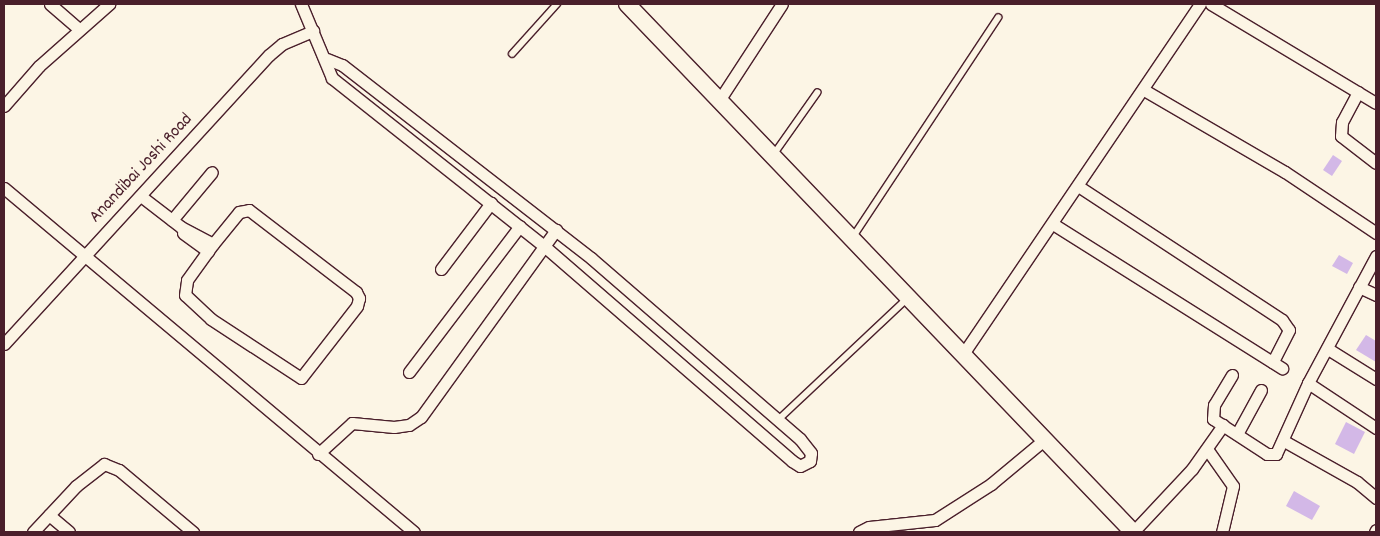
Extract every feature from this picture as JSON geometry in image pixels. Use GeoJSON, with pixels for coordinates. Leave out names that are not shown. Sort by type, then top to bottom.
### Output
{"type":"FeatureCollection","features":[{"type":"Feature","properties":{"kind":"street"},"geometry":{"type":"LineString","coordinates":[[50,4],[78,29]]}},
{"type":"Feature","properties":{"kind":"street"},"geometry":{"type":"LineString","coordinates":[[4,106],[78,29],[109,4]]}},
{"type":"Feature","properties":{"kind":"street"},"geometry":{"type":"LineString","coordinates":[[291,4],[303,8],[327,59],[332,78],[520,226],[792,461],[805,465],[812,457],[807,446],[778,420],[556,230],[342,65],[327,59]]}},
{"type":"Feature","properties":{"kind":"street"},"geometry":{"type":"LineString","coordinates":[[626,4],[720,99],[1133,532],[1207,449],[1223,425]]}},
{"type":"Feature","properties":{"kind":"street"},"geometry":{"type":"LineString","coordinates":[[720,99],[782,4]]}},
{"type":"Feature","properties":{"kind":"street"},"geometry":{"type":"LineString","coordinates":[[963,354],[1144,90],[1200,4]]}},
{"type":"Feature","properties":{"kind":"street"},"geometry":{"type":"LineString","coordinates":[[1211,4],[1376,103]]}},
{"type":"Feature","properties":{"kind":"street","name":"Anandibai Joshi Road"},"geometry":{"type":"LineString","coordinates":[[4,344],[142,197],[269,55],[282,44],[313,31]]}},
{"type":"Feature","properties":{"kind":"street"},"geometry":{"type":"LineString","coordinates":[[1144,90],[1285,172],[1376,233]]}},
{"type":"Feature","properties":{"kind":"street"},"geometry":{"type":"LineString","coordinates":[[1358,92],[1342,122],[1341,136],[1376,163]]}},
{"type":"Feature","properties":{"kind":"street"},"geometry":{"type":"LineString","coordinates":[[180,227],[212,172]]}},
{"type":"Feature","properties":{"kind":"street"},"geometry":{"type":"LineString","coordinates":[[1053,224],[1278,365],[1288,330],[1282,320],[1078,186]]}},
{"type":"Feature","properties":{"kind":"street"},"geometry":{"type":"LineString","coordinates":[[4,188],[318,454],[414,532]]}},
{"type":"Feature","properties":{"kind":"street"},"geometry":{"type":"LineString","coordinates":[[142,197],[210,248]]}},
{"type":"Feature","properties":{"kind":"street"},"geometry":{"type":"LineString","coordinates":[[441,269],[491,204]]}},
{"type":"Feature","properties":{"kind":"street"},"geometry":{"type":"LineString","coordinates":[[249,210],[356,292],[357,306],[304,377],[298,378],[191,304],[184,287],[210,248],[239,212],[249,210]]}},
{"type":"Feature","properties":{"kind":"street"},"geometry":{"type":"LineString","coordinates":[[409,372],[520,226]]}},
{"type":"Feature","properties":{"kind":"street"},"geometry":{"type":"LineString","coordinates":[[318,454],[352,423],[394,427],[409,425],[422,416],[556,230]]}},
{"type":"Feature","properties":{"kind":"street"},"geometry":{"type":"LineString","coordinates":[[1232,376],[1213,412],[1213,418],[1266,454],[1276,454],[1284,441],[1308,383],[1328,349],[1376,256]]}},
{"type":"Feature","properties":{"kind":"street"},"geometry":{"type":"LineString","coordinates":[[1359,287],[1376,295]]}},
{"type":"Feature","properties":{"kind":"street"},"geometry":{"type":"LineString","coordinates":[[651,338],[666,323]]}},
{"type":"Feature","properties":{"kind":"street"},"geometry":{"type":"LineString","coordinates":[[1328,349],[1376,379]]}},
{"type":"Feature","properties":{"kind":"street"},"geometry":{"type":"LineString","coordinates":[[1308,383],[1376,428]]}},
{"type":"Feature","properties":{"kind":"street"},"geometry":{"type":"LineString","coordinates":[[1237,434],[1261,390]]}},
{"type":"Feature","properties":{"kind":"street"},"geometry":{"type":"LineString","coordinates":[[859,532],[869,527],[936,520],[991,484],[1045,439]]}},
{"type":"Feature","properties":{"kind":"street"},"geometry":{"type":"LineString","coordinates":[[1284,441],[1357,482],[1376,498]]}},
{"type":"Feature","properties":{"kind":"street"},"geometry":{"type":"LineString","coordinates":[[1207,449],[1233,486],[1222,532]]}},
{"type":"Feature","properties":{"kind":"street"},"geometry":{"type":"LineString","coordinates":[[33,532],[104,464],[119,470],[193,532]]}},
{"type":"Feature","properties":{"kind":"street"},"geometry":{"type":"LineString","coordinates":[[49,515],[68,532]]}},
{"type":"Feature","properties":{"kind":"lane"},"geometry":{"type":"LineString","coordinates":[[512,54],[557,4]]}},
{"type":"Feature","properties":{"kind":"lane"},"geometry":{"type":"LineString","coordinates":[[852,238],[998,18]]}},
{"type":"Feature","properties":{"kind":"lane"},"geometry":{"type":"LineString","coordinates":[[773,156],[817,93]]}},
{"type":"Feature","properties":{"kind":"lane"},"geometry":{"type":"LineString","coordinates":[[778,420],[908,298]]}},
{"type":"Feature","properties":{"kind":"building"},"geometry":{"type":"Polygon","coordinates":[[[1333,155],[1342,161],[1332,176],[1323,170],[1333,155]]]}},
{"type":"Feature","properties":{"kind":"building"},"geometry":{"type":"Polygon","coordinates":[[[1339,255],[1353,263],[1347,274],[1332,266],[1339,255]]]}},
{"type":"Feature","properties":{"kind":"building"},"geometry":{"type":"Polygon","coordinates":[[[1366,335],[1376,341],[1376,362],[1356,350],[1366,335]]]}},
{"type":"Feature","properties":{"kind":"building"},"geometry":{"type":"Polygon","coordinates":[[[1346,422],[1365,432],[1354,454],[1335,444],[1346,422]]]}},
{"type":"Feature","properties":{"kind":"building"},"geometry":{"type":"Polygon","coordinates":[[[1294,491],[1320,506],[1312,520],[1286,506],[1294,491]]]}}]}
